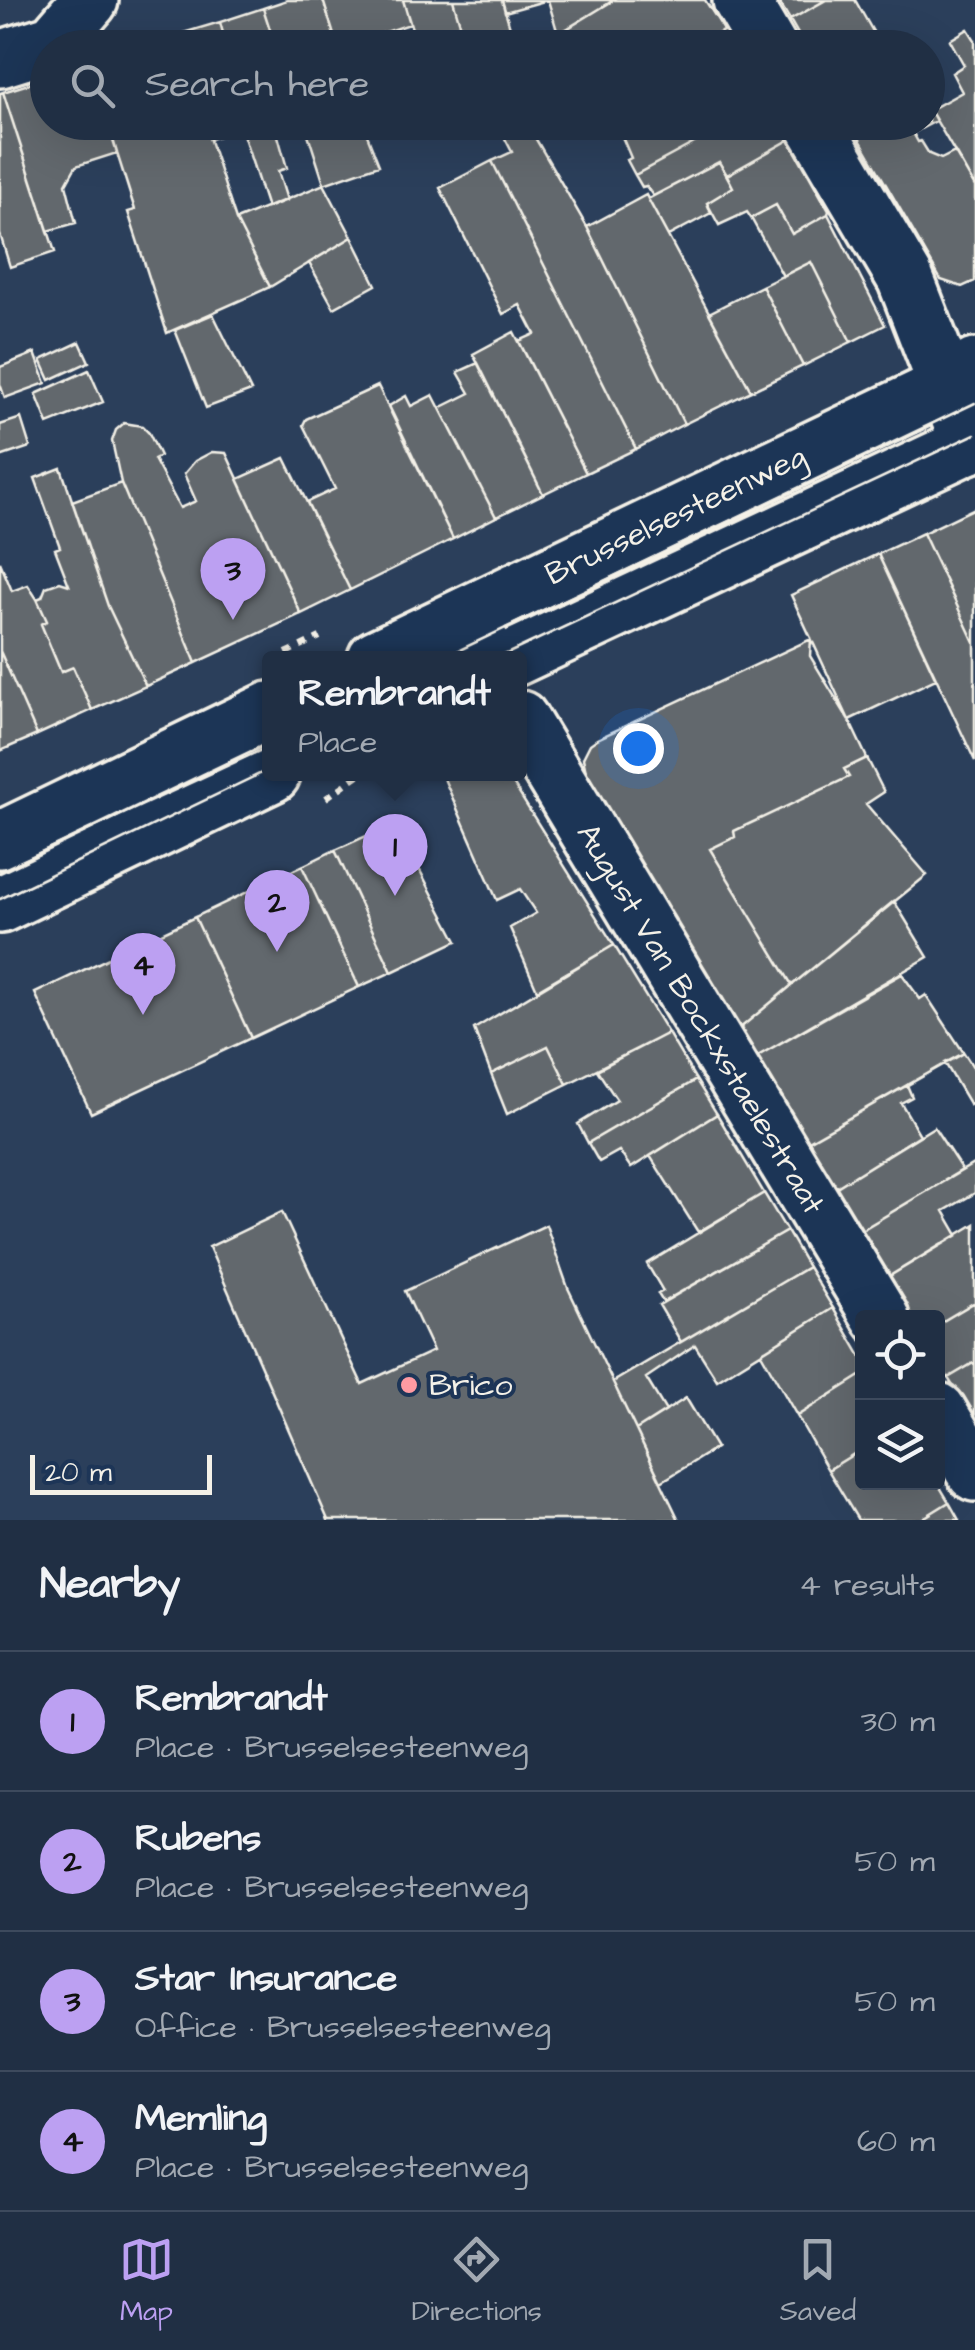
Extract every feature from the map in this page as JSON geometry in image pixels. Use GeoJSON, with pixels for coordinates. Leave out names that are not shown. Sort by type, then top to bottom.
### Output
{"type":"FeatureCollection","features":[{"type":"Feature","properties":{"kind":"main road"},"geometry":{"type":"LineString","coordinates":[[64,30],[90,0]]}},
{"type":"Feature","properties":{"kind":"main road"},"geometry":{"type":"LineString","coordinates":[[741,0],[758,30]]}},
{"type":"Feature","properties":{"kind":"main road"},"geometry":{"type":"LineString","coordinates":[[0,59],[30,50]]}},
{"type":"Feature","properties":{"kind":"main road"},"geometry":{"type":"LineString","coordinates":[[824,140],[961,376],[972,444]]}},
{"type":"Feature","properties":{"kind":"main road","name":"Brusselsesteenweg"},"geometry":{"type":"LineString","coordinates":[[408,651],[478,636],[961,376]]}},
{"type":"Feature","properties":{"kind":"main road","name":"Brusselsesteenweg"},"geometry":{"type":"LineString","coordinates":[[527,652],[972,444]]}},
{"type":"Feature","properties":{"kind":"main road"},"geometry":{"type":"LineString","coordinates":[[0,840],[262,714]]}},
{"type":"Feature","properties":{"kind":"main road","name":"August Van Bockxstaelestraat"},"geometry":{"type":"LineString","coordinates":[[527,731],[876,1310]]}},
{"type":"Feature","properties":{"kind":"main road"},"geometry":{"type":"LineString","coordinates":[[0,905],[262,779]]}},
{"type":"Feature","properties":{"kind":"main road"},"geometry":{"type":"LineString","coordinates":[[945,1423],[975,1474]]}},
{"type":"Feature","properties":{"kind":"building"},"geometry":{"type":"Polygon","coordinates":[[[287,0],[323,0],[332,30],[270,30],[263,8],[287,0]]]}},
{"type":"Feature","properties":{"kind":"building"},"geometry":{"type":"Polygon","coordinates":[[[323,0],[403,0],[410,24],[392,30],[332,30],[323,0]]]}},
{"type":"Feature","properties":{"kind":"building"},"geometry":{"type":"Polygon","coordinates":[[[403,0],[453,0],[462,30],[412,30],[403,0]]]}},
{"type":"Feature","properties":{"kind":"building"},"geometry":{"type":"Polygon","coordinates":[[[453,0],[502,0],[511,30],[462,30],[453,0]]]}},
{"type":"Feature","properties":{"kind":"building"},"geometry":{"type":"Polygon","coordinates":[[[502,0],[548,0],[505,12],[502,0]]]}},
{"type":"Feature","properties":{"kind":"building"},"geometry":{"type":"Polygon","coordinates":[[[548,0],[614,0],[565,30],[557,30],[548,0]]]}},
{"type":"Feature","properties":{"kind":"building"},"geometry":{"type":"Polygon","coordinates":[[[614,0],[705,0],[724,30],[565,30],[614,0]]]}},
{"type":"Feature","properties":{"kind":"building"},"geometry":{"type":"Polygon","coordinates":[[[778,0],[826,0],[790,20],[778,0]]]}},
{"type":"Feature","properties":{"kind":"building"},"geometry":{"type":"Polygon","coordinates":[[[826,0],[855,0],[872,30],[796,30],[790,20],[826,0]]]}},
{"type":"Feature","properties":{"kind":"building"},"geometry":{"type":"Polygon","coordinates":[[[263,8],[270,30],[222,30],[220,22],[263,8]]]}},
{"type":"Feature","properties":{"kind":"building"},"geometry":{"type":"Polygon","coordinates":[[[220,22],[222,30],[193,30],[220,22]]]}},
{"type":"Feature","properties":{"kind":"building"},"geometry":{"type":"Polygon","coordinates":[[[968,29],[975,40],[975,187],[945,136],[945,102],[962,92],[952,73],[964,65],[950,40],[968,29]]]}},
{"type":"Feature","properties":{"kind":"building"},"geometry":{"type":"Polygon","coordinates":[[[30,84],[30,140],[113,140],[117,153],[76,166],[66,184],[76,223],[48,231],[3,92],[30,84]]]}},
{"type":"Feature","properties":{"kind":"building"},"geometry":{"type":"Polygon","coordinates":[[[3,92],[55,252],[10,267],[0,234],[3,92]]]}},
{"type":"Feature","properties":{"kind":"building"},"geometry":{"type":"Polygon","coordinates":[[[113,140],[210,140],[236,220],[270,287],[167,333],[128,212],[135,210],[113,140]]]}},
{"type":"Feature","properties":{"kind":"building"},"geometry":{"type":"Polygon","coordinates":[[[245,140],[279,140],[287,168],[278,171],[287,200],[267,208],[245,140]]]}},
{"type":"Feature","properties":{"kind":"building"},"geometry":{"type":"Polygon","coordinates":[[[310,140],[369,140],[379,165],[324,184],[310,140]]]}},
{"type":"Feature","properties":{"kind":"building"},"geometry":{"type":"Polygon","coordinates":[[[506,140],[536,140],[587,227],[684,424],[636,449],[492,161],[512,152],[506,140]]]}},
{"type":"Feature","properties":{"kind":"building"},"geometry":{"type":"Polygon","coordinates":[[[623,140],[700,140],[635,175],[627,160],[631,158],[623,140]]]}},
{"type":"Feature","properties":{"kind":"building"},"geometry":{"type":"Polygon","coordinates":[[[700,140],[789,140],[727,175],[719,162],[653,196],[635,175],[700,140]]]}},
{"type":"Feature","properties":{"kind":"building"},"geometry":{"type":"Polygon","coordinates":[[[789,140],[828,214],[792,234],[776,205],[751,218],[747,212],[719,225],[707,203],[733,187],[727,175],[789,140]]]}},
{"type":"Feature","properties":{"kind":"building"},"geometry":{"type":"Polygon","coordinates":[[[860,140],[917,140],[929,154],[941,159],[955,152],[975,187],[975,281],[962,287],[941,280],[860,140]]]}},
{"type":"Feature","properties":{"kind":"building"},"geometry":{"type":"Polygon","coordinates":[[[492,161],[636,449],[586,473],[519,341],[535,334],[520,305],[503,314],[440,188],[492,161]]]}},
{"type":"Feature","properties":{"kind":"building"},"geometry":{"type":"Polygon","coordinates":[[[719,162],[733,187],[707,203],[711,213],[668,236],[648,199],[719,162]]]}},
{"type":"Feature","properties":{"kind":"building"},"geometry":{"type":"Polygon","coordinates":[[[324,184],[352,237],[270,287],[236,220],[324,184]]]}},
{"type":"Feature","properties":{"kind":"building"},"geometry":{"type":"Polygon","coordinates":[[[646,195],[751,391],[684,424],[587,227],[646,195]]]}},
{"type":"Feature","properties":{"kind":"building"},"geometry":{"type":"Polygon","coordinates":[[[776,205],[792,234],[828,214],[885,325],[851,342],[811,262],[783,276],[751,218],[776,205]]]}},
{"type":"Feature","properties":{"kind":"building"},"geometry":{"type":"Polygon","coordinates":[[[352,237],[376,285],[334,308],[309,263],[352,237]]]}},
{"type":"Feature","properties":{"kind":"building"},"geometry":{"type":"Polygon","coordinates":[[[811,262],[851,342],[803,366],[762,286],[811,262]]]}},
{"type":"Feature","properties":{"kind":"building"},"geometry":{"type":"Polygon","coordinates":[[[762,286],[803,366],[751,391],[709,313],[762,286]]]}},
{"type":"Feature","properties":{"kind":"building"},"geometry":{"type":"Polygon","coordinates":[[[213,314],[251,391],[206,408],[175,330],[213,314]]]}},
{"type":"Feature","properties":{"kind":"building"},"geometry":{"type":"Polygon","coordinates":[[[514,332],[586,473],[543,494],[473,354],[514,332]]]}},
{"type":"Feature","properties":{"kind":"building"},"geometry":{"type":"Polygon","coordinates":[[[80,342],[89,362],[50,380],[41,360],[80,342]]]}},
{"type":"Feature","properties":{"kind":"building"},"geometry":{"type":"Polygon","coordinates":[[[35,353],[46,383],[5,398],[0,367],[35,353]]]}},
{"type":"Feature","properties":{"kind":"building"},"geometry":{"type":"Polygon","coordinates":[[[478,363],[543,494],[496,517],[440,408],[470,393],[458,372],[478,363]]]}},
{"type":"Feature","properties":{"kind":"building"},"geometry":{"type":"Polygon","coordinates":[[[89,370],[103,402],[48,424],[36,394],[89,370]]]}},
{"type":"Feature","properties":{"kind":"building"},"geometry":{"type":"Polygon","coordinates":[[[378,386],[453,539],[350,590],[307,502],[335,489],[303,425],[306,419],[378,386]]]}},
{"type":"Feature","properties":{"kind":"building"},"geometry":{"type":"Polygon","coordinates":[[[433,395],[496,517],[453,539],[389,406],[406,396],[411,406],[433,395]]]}},
{"type":"Feature","properties":{"kind":"building"},"geometry":{"type":"Polygon","coordinates":[[[21,418],[30,447],[0,457],[0,425],[21,418]]]}},
{"type":"Feature","properties":{"kind":"building"},"geometry":{"type":"Polygon","coordinates":[[[124,423],[142,426],[149,433],[160,456],[154,459],[180,508],[196,501],[184,474],[195,461],[212,452],[226,453],[301,614],[196,663],[121,483],[112,441],[124,423]]]}},
{"type":"Feature","properties":{"kind":"building"},"geometry":{"type":"Polygon","coordinates":[[[285,458],[350,590],[301,614],[238,479],[285,458]]]}},
{"type":"Feature","properties":{"kind":"building"},"geometry":{"type":"Polygon","coordinates":[[[61,468],[108,606],[146,686],[92,710],[73,667],[61,672],[41,624],[47,621],[37,599],[46,587],[60,582],[69,585],[35,478],[61,468]]]}},
{"type":"Feature","properties":{"kind":"building"},"geometry":{"type":"Polygon","coordinates":[[[121,483],[196,663],[146,686],[108,606],[72,501],[121,483]]]}},
{"type":"Feature","properties":{"kind":"building"},"geometry":{"type":"Polygon","coordinates":[[[975,508],[975,644],[923,533],[975,508]]]}},
{"type":"Feature","properties":{"kind":"building"},"geometry":{"type":"Polygon","coordinates":[[[923,533],[975,644],[975,761],[878,554],[923,533]]]}},
{"type":"Feature","properties":{"kind":"building"},"geometry":{"type":"Polygon","coordinates":[[[878,554],[936,679],[849,720],[791,595],[878,554]]]}},
{"type":"Feature","properties":{"kind":"building"},"geometry":{"type":"Polygon","coordinates":[[[0,562],[12,591],[28,585],[37,599],[47,621],[41,624],[61,672],[73,667],[92,710],[37,735],[0,651],[0,562]]]}},
{"type":"Feature","properties":{"kind":"building"},"geometry":{"type":"Polygon","coordinates":[[[811,639],[810,656],[867,758],[844,769],[849,777],[734,831],[735,837],[710,849],[792,985],[739,1029],[587,777],[583,758],[597,739],[811,639]]]}},
{"type":"Feature","properties":{"kind":"building"},"geometry":{"type":"Polygon","coordinates":[[[0,651],[37,735],[0,751],[0,651]]]}},
{"type":"Feature","properties":{"kind":"building"},"geometry":{"type":"Polygon","coordinates":[[[867,758],[884,792],[866,804],[927,875],[792,985],[710,849],[735,837],[734,831],[849,777],[844,769],[867,758]]]}},
{"type":"Feature","properties":{"kind":"building"},"geometry":{"type":"Polygon","coordinates":[[[445,781],[511,781],[614,945],[537,990],[510,928],[536,913],[520,889],[497,900],[445,781]]]}},
{"type":"Feature","properties":{"kind":"building"},"geometry":{"type":"Polygon","coordinates":[[[395,823],[457,941],[392,972],[335,850],[395,823]]]}},
{"type":"Feature","properties":{"kind":"building"},"geometry":{"type":"Polygon","coordinates":[[[335,850],[392,972],[359,987],[302,866],[335,850]]]}},
{"type":"Feature","properties":{"kind":"building"},"geometry":{"type":"Polygon","coordinates":[[[302,866],[359,987],[251,1038],[195,917],[302,866]]]}},
{"type":"Feature","properties":{"kind":"building"},"geometry":{"type":"Polygon","coordinates":[[[894,901],[928,957],[756,1057],[739,1029],[894,901]]]}},
{"type":"Feature","properties":{"kind":"building"},"geometry":{"type":"Polygon","coordinates":[[[195,917],[251,1038],[91,1113],[35,993],[195,917]]]}},
{"type":"Feature","properties":{"kind":"building"},"geometry":{"type":"Polygon","coordinates":[[[614,945],[668,1033],[567,1084],[548,1046],[491,1074],[474,1029],[614,945]]]}},
{"type":"Feature","properties":{"kind":"building"},"geometry":{"type":"Polygon","coordinates":[[[902,974],[920,999],[926,995],[964,1053],[807,1142],[756,1057],[902,974]]]}},
{"type":"Feature","properties":{"kind":"building"},"geometry":{"type":"Polygon","coordinates":[[[668,1033],[696,1080],[588,1143],[578,1124],[617,1100],[597,1070],[668,1033]]]}},
{"type":"Feature","properties":{"kind":"building"},"geometry":{"type":"Polygon","coordinates":[[[548,1046],[567,1084],[507,1114],[491,1074],[548,1046]]]}},
{"type":"Feature","properties":{"kind":"building"},"geometry":{"type":"Polygon","coordinates":[[[964,1053],[975,1070],[975,1102],[970,1105],[945,1063],[964,1053]]]}},
{"type":"Feature","properties":{"kind":"building"},"geometry":{"type":"Polygon","coordinates":[[[696,1080],[717,1114],[631,1168],[619,1151],[599,1162],[588,1143],[696,1080]]]}},
{"type":"Feature","properties":{"kind":"building"},"geometry":{"type":"Polygon","coordinates":[[[907,1085],[912,1097],[901,1103],[920,1135],[835,1188],[807,1142],[907,1085]]]}},
{"type":"Feature","properties":{"kind":"building"},"geometry":{"type":"Polygon","coordinates":[[[717,1114],[764,1193],[698,1232],[650,1156],[717,1114]]]}},
{"type":"Feature","properties":{"kind":"building"},"geometry":{"type":"Polygon","coordinates":[[[934,1127],[962,1170],[860,1231],[835,1188],[934,1127]]]}},
{"type":"Feature","properties":{"kind":"building"},"geometry":{"type":"Polygon","coordinates":[[[975,1163],[975,1193],[944,1211],[958,1235],[888,1277],[860,1231],[975,1163]]]}},
{"type":"Feature","properties":{"kind":"building"},"geometry":{"type":"Polygon","coordinates":[[[764,1193],[787,1231],[663,1302],[658,1294],[663,1291],[647,1264],[764,1193]]]}},
{"type":"Feature","properties":{"kind":"building"},"geometry":{"type":"Polygon","coordinates":[[[282,1212],[362,1384],[433,1351],[405,1291],[546,1225],[568,1288],[679,1520],[328,1520],[209,1247],[282,1212]]]}},
{"type":"Feature","properties":{"kind":"building"},"geometry":{"type":"Polygon","coordinates":[[[975,1224],[975,1302],[945,1320],[945,1310],[907,1310],[888,1277],[975,1224]]]}},
{"type":"Feature","properties":{"kind":"building"},"geometry":{"type":"Polygon","coordinates":[[[787,1231],[808,1267],[681,1342],[659,1305],[787,1231]]]}},
{"type":"Feature","properties":{"kind":"building"},"geometry":{"type":"Polygon","coordinates":[[[808,1267],[833,1308],[717,1380],[695,1345],[646,1378],[666,1411],[636,1430],[613,1382],[808,1267]]]}},
{"type":"Feature","properties":{"kind":"building"},"geometry":{"type":"Polygon","coordinates":[[[975,1302],[975,1362],[948,1378],[945,1373],[945,1320],[975,1302]]]}},
{"type":"Feature","properties":{"kind":"building"},"geometry":{"type":"Polygon","coordinates":[[[833,1308],[855,1346],[855,1379],[797,1416],[761,1353],[833,1308]]]}},
{"type":"Feature","properties":{"kind":"building"},"geometry":{"type":"Polygon","coordinates":[[[975,1362],[975,1422],[948,1378],[975,1362]]]}},
{"type":"Feature","properties":{"kind":"building"},"geometry":{"type":"Polygon","coordinates":[[[855,1379],[855,1453],[828,1470],[797,1416],[855,1379]]]}},
{"type":"Feature","properties":{"kind":"building"},"geometry":{"type":"Polygon","coordinates":[[[686,1398],[716,1448],[661,1482],[636,1430],[686,1398]]]}},
{"type":"Feature","properties":{"kind":"building"},"geometry":{"type":"Polygon","coordinates":[[[855,1453],[855,1490],[942,1490],[949,1502],[920,1520],[858,1520],[828,1470],[855,1453]]]}},
{"type":"Feature","properties":{"kind":"building"},"geometry":{"type":"Polygon","coordinates":[[[949,1502],[959,1520],[920,1520],[949,1502]]]}},
{"type":"Feature","properties":{"kind":"tram line"},"geometry":{"type":"LineString","coordinates":[[458,651],[975,403]]}},
{"type":"Feature","properties":{"kind":"tram line"},"geometry":{"type":"LineString","coordinates":[[513,651],[975,434]]}},
{"type":"Feature","properties":{"kind":"tram line"},"geometry":{"type":"LineString","coordinates":[[0,871],[262,750]]}},
{"type":"Feature","properties":{"kind":"tram line"},"geometry":{"type":"LineString","coordinates":[[0,899],[262,773]]}},
{"type":"Feature","properties":{"kind":"place","name":"Star Insurance"},"geometry":{"type":"Point","coordinates":[233,620]}},
{"type":"Feature","properties":{"kind":"place","name":"Rembrandt"},"geometry":{"type":"Point","coordinates":[395,896]}},
{"type":"Feature","properties":{"kind":"place","name":"Rubens"},"geometry":{"type":"Point","coordinates":[277,952]}},
{"type":"Feature","properties":{"kind":"place","name":"Memling"},"geometry":{"type":"Point","coordinates":[143,1015]}},
{"type":"Feature","properties":{"kind":"place","name":"Brico"},"geometry":{"type":"Point","coordinates":[409,1385]}}]}
